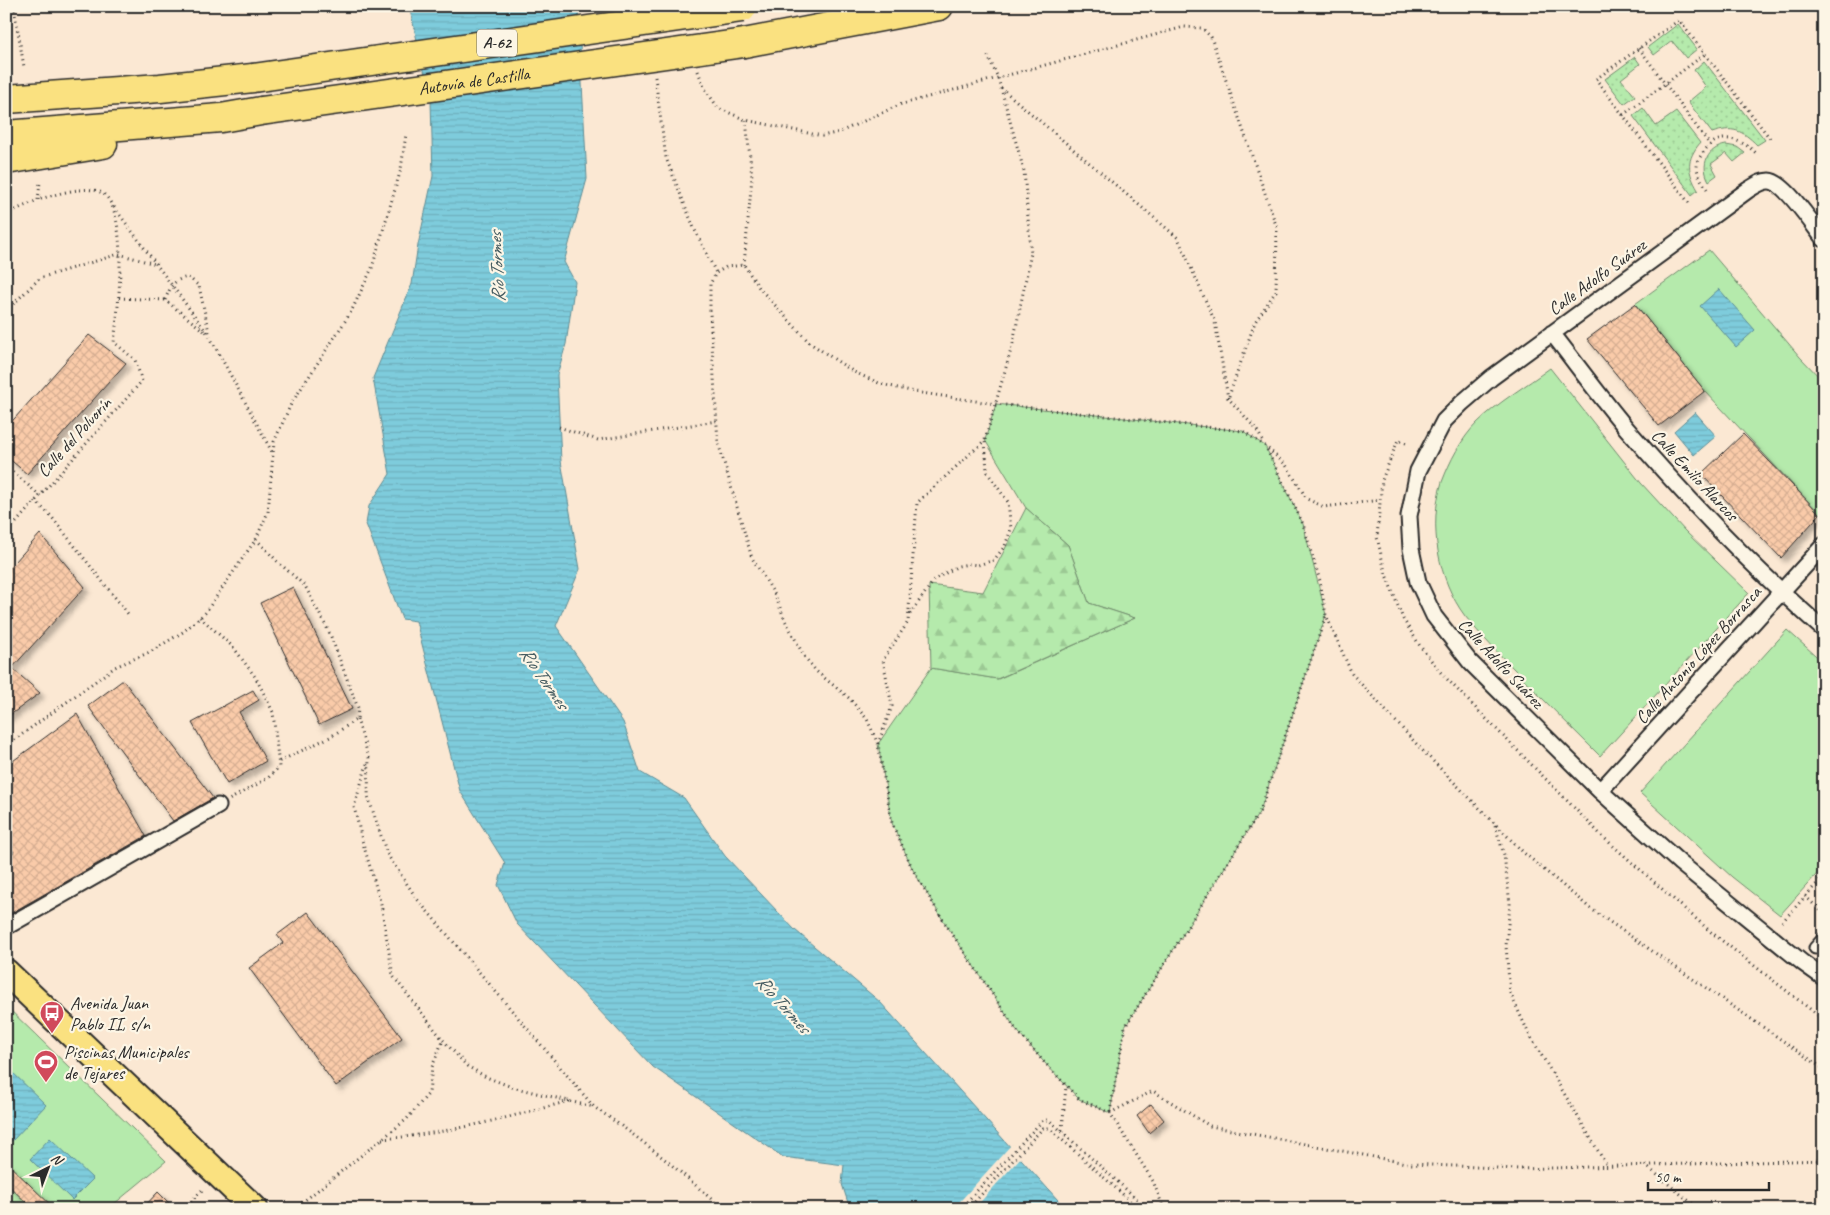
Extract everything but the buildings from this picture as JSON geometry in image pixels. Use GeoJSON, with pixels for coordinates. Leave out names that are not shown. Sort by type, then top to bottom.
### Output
{"type":"FeatureCollection","features":[{"type":"Feature","properties":{"kind":"highway","name":"Autovía de Castilla"},"geometry":{"type":"LineString","coordinates":[[6,136],[221,118],[744,43],[952,6]]}},
{"type":"Feature","properties":{"kind":"highway","name":"Autovía de Castilla"},"geometry":{"type":"LineString","coordinates":[[6,99],[160,88],[253,78],[746,7]]}},
{"type":"Feature","properties":{"kind":"highway"},"geometry":{"type":"LineString","coordinates":[[6,160],[116,141],[221,118]]}},
{"type":"Feature","properties":{"kind":"highway"},"geometry":{"type":"LineString","coordinates":[[6,972],[255,1209]]}},
{"type":"Feature","properties":{"kind":"street","name":"Calle Adolfo Suárez"},"geometry":{"type":"LineString","coordinates":[[1824,239],[1782,186],[1770,180],[1761,182],[1748,190],[1491,378],[1462,403],[1444,422],[1418,471],[1409,516],[1411,548],[1418,582],[1434,616],[1470,662],[1600,791],[1680,863],[1824,978]]}},
{"type":"Feature","properties":{"kind":"street","name":"Calle Emilio Alarcos"},"geometry":{"type":"LineString","coordinates":[[1552,333],[1632,435],[1697,507],[1781,592],[1824,630]]}},
{"type":"Feature","properties":{"kind":"street","name":"Calle Antonio López Borrasca"},"geometry":{"type":"LineString","coordinates":[[1600,791],[1824,545]]}},
{"type":"Feature","properties":{"kind":"street"},"geometry":{"type":"LineString","coordinates":[[6,927],[218,806]]}},
{"type":"Feature","properties":{"kind":"street"},"geometry":{"type":"LineString","coordinates":[[1815,948],[1824,938]]}},
{"type":"Feature","properties":{"kind":"path"},"geometry":{"type":"LineString","coordinates":[[6,8],[14,7],[24,67]]}},
{"type":"Feature","properties":{"kind":"path"},"geometry":{"type":"LineString","coordinates":[[1689,203],[1596,79],[1679,20],[1772,141]]}},
{"type":"Feature","properties":{"kind":"path"},"geometry":{"type":"LineString","coordinates":[[695,64],[704,87],[718,108],[746,120],[822,136],[840,132],[899,105],[1184,27],[1202,28],[1211,36],[1277,228],[1276,291],[1255,322],[1228,398]]}},
{"type":"Feature","properties":{"kind":"path"},"geometry":{"type":"LineString","coordinates":[[1639,48],[1710,144]]}},
{"type":"Feature","properties":{"kind":"path"},"geometry":{"type":"LineString","coordinates":[[1623,115],[1705,54]]}},
{"type":"Feature","properties":{"kind":"path"},"geometry":{"type":"LineString","coordinates":[[909,616],[935,579],[958,566],[978,565],[994,560],[1005,546],[1011,529],[1008,502],[987,472],[986,440],[1013,343],[1031,253],[1024,171],[998,78],[988,56]]}},
{"type":"Feature","properties":{"kind":"path"},"geometry":{"type":"LineString","coordinates":[[654,73],[666,158],[694,228],[716,273]]}},
{"type":"Feature","properties":{"kind":"path"},"geometry":{"type":"LineString","coordinates":[[1001,88],[1178,238],[1215,322],[1228,398],[1257,430],[1303,524],[1320,581],[1326,615],[1352,674],[1422,750],[1524,853],[1591,909],[1824,1070]]}},
{"type":"Feature","properties":{"kind":"path"},"geometry":{"type":"LineString","coordinates":[[746,120],[752,177],[744,265],[760,288],[810,343],[854,372],[881,384],[915,392],[996,404],[1243,431],[1265,446],[1286,466],[1307,499],[1324,507],[1380,500]]}},
{"type":"Feature","properties":{"kind":"path"},"geometry":{"type":"LineString","coordinates":[[6,746],[115,667],[150,652],[184,632],[200,617],[256,538],[268,512],[274,442],[291,404],[351,312],[372,268],[401,169],[406,134]]}},
{"type":"Feature","properties":{"kind":"path"},"geometry":{"type":"LineString","coordinates":[[1707,189],[1697,169],[1698,162],[1710,144],[1722,138],[1733,139],[1747,145],[1756,153]]}},
{"type":"Feature","properties":{"kind":"path"},"geometry":{"type":"LineString","coordinates":[[38,200],[40,182]]}},
{"type":"Feature","properties":{"kind":"path"},"geometry":{"type":"LineString","coordinates":[[6,214],[56,194],[91,190],[102,193],[210,337],[273,453]]}},
{"type":"Feature","properties":{"kind":"path"},"geometry":{"type":"LineString","coordinates":[[112,204],[119,230],[120,298],[165,300],[210,337]]}},
{"type":"Feature","properties":{"kind":"path"},"geometry":{"type":"LineString","coordinates":[[6,311],[40,278],[119,254],[155,264]]}},
{"type":"Feature","properties":{"kind":"path"},"geometry":{"type":"LineString","coordinates":[[744,265],[726,267],[716,273],[710,284],[710,313],[718,442],[752,558],[775,595],[804,656],[816,672],[849,698],[867,719],[878,744],[892,822],[913,870],[943,920],[1015,1028],[1043,1061],[1080,1099],[1110,1113],[1153,1181],[1162,1204],[1162,1209]]}},
{"type":"Feature","properties":{"kind":"path"},"geometry":{"type":"LineString","coordinates":[[165,300],[171,286],[178,279],[188,277],[199,286],[210,337]]}},
{"type":"Feature","properties":{"kind":"path","name":"Calle del Polvorín"},"geometry":{"type":"LineString","coordinates":[[6,534],[142,381],[135,360],[114,342],[120,298]]}},
{"type":"Feature","properties":{"kind":"path"},"geometry":{"type":"LineString","coordinates":[[559,427],[598,440],[716,421]]}},
{"type":"Feature","properties":{"kind":"path"},"geometry":{"type":"LineString","coordinates":[[878,744],[892,706],[883,660],[908,622],[909,616],[917,502],[986,440]]}},
{"type":"Feature","properties":{"kind":"path"},"geometry":{"type":"LineString","coordinates":[[1406,443],[1398,440],[1382,480],[1378,537],[1385,572],[1402,619],[1420,646],[1442,674],[1603,837],[1711,932],[1824,1020]]}},
{"type":"Feature","properties":{"kind":"path"},"geometry":{"type":"LineString","coordinates":[[6,465],[40,496]]}},
{"type":"Feature","properties":{"kind":"path"},"geometry":{"type":"LineString","coordinates":[[35,501],[51,516],[128,614]]}},
{"type":"Feature","properties":{"kind":"path"},"geometry":{"type":"LineString","coordinates":[[256,538],[277,561],[305,586],[330,634],[358,708],[357,719],[369,758],[368,796],[387,854],[417,899],[594,1107],[698,1187],[722,1209]]}},
{"type":"Feature","properties":{"kind":"path"},"geometry":{"type":"LineString","coordinates":[[1110,1113],[1125,1028],[1260,811],[1326,615]]}},
{"type":"Feature","properties":{"kind":"path"},"geometry":{"type":"LineString","coordinates":[[200,617],[234,648],[256,678],[273,712],[279,767],[268,778],[218,806]]}},
{"type":"Feature","properties":{"kind":"path"},"geometry":{"type":"LineString","coordinates":[[278,762],[330,737],[357,719]]}},
{"type":"Feature","properties":{"kind":"path"},"geometry":{"type":"LineString","coordinates":[[369,758],[354,807],[381,904],[393,976],[443,1040],[467,1066],[486,1077],[512,1087],[594,1107]]}},
{"type":"Feature","properties":{"kind":"path"},"geometry":{"type":"LineString","coordinates":[[1495,824],[1504,855],[1510,904],[1506,946],[1510,993],[1529,1034],[1607,1166]]}},
{"type":"Feature","properties":{"kind":"path"},"geometry":{"type":"LineString","coordinates":[[1782,922],[1824,876]]}},
{"type":"Feature","properties":{"kind":"path"},"geometry":{"type":"LineString","coordinates":[[1805,896],[1824,914]]}},
{"type":"Feature","properties":{"kind":"path"},"geometry":{"type":"LineString","coordinates":[[294,1209],[407,1119],[429,1094],[432,1067],[443,1040]]}},
{"type":"Feature","properties":{"kind":"path"},"geometry":{"type":"LineString","coordinates":[[1062,1131],[1066,1086]]}},
{"type":"Feature","properties":{"kind":"path"},"geometry":{"type":"LineString","coordinates":[[1110,1113],[1153,1091],[1210,1126],[1411,1164],[1518,1169],[1824,1160]]}},
{"type":"Feature","properties":{"kind":"path"},"geometry":{"type":"LineString","coordinates":[[381,1139],[419,1136],[479,1125],[570,1101]]}},
{"type":"Feature","properties":{"kind":"path"},"geometry":{"type":"LineString","coordinates":[[960,1209],[1043,1120],[1049,1120],[1062,1131],[1148,1209]]}},
{"type":"Feature","properties":{"kind":"path"},"geometry":{"type":"LineString","coordinates":[[968,1209],[1044,1128],[1049,1128],[1139,1209]]}},
{"type":"Feature","properties":{"kind":"path"},"geometry":{"type":"LineString","coordinates":[[1644,1165],[1698,1209]]}},
{"type":"Feature","properties":{"kind":"path"},"geometry":{"type":"LineString","coordinates":[[184,1209],[204,1188]]}},
{"type":"Feature","properties":{"kind":"path"},"geometry":{"type":"LineString","coordinates":[[1207,1209],[1228,1203],[1232,1209]]}},
{"type":"Feature","properties":{"kind":"green space"},"geometry":{"type":"Polygon","coordinates":[[[1678,24],[1697,49],[1686,58],[1672,41],[1654,55],[1648,47],[1678,24]]]}},
{"type":"Feature","properties":{"kind":"green space"},"geometry":{"type":"Polygon","coordinates":[[[1635,57],[1640,64],[1621,79],[1635,96],[1624,104],[1605,79],[1635,57]]]}},
{"type":"Feature","properties":{"kind":"green space"},"geometry":{"type":"Polygon","coordinates":[[[1704,61],[1765,140],[1757,145],[1747,136],[1737,131],[1726,130],[1712,133],[1688,102],[1706,87],[1694,70],[1704,61]]]}},
{"type":"Feature","properties":{"kind":"green space"},"geometry":{"type":"Polygon","coordinates":[[[1643,108],[1656,126],[1676,112],[1700,143],[1690,160],[1690,171],[1698,190],[1692,195],[1633,116],[1643,108]]]}},
{"type":"Feature","properties":{"kind":"green space"},"geometry":{"type":"Polygon","coordinates":[[[1726,145],[1737,147],[1745,153],[1734,162],[1726,153],[1711,164],[1717,175],[1709,181],[1705,169],[1707,158],[1714,150],[1726,145]]]}},
{"type":"Feature","properties":{"kind":"green space"},"geometry":{"type":"Polygon","coordinates":[[[1709,250],[1800,357],[1824,382],[1824,510],[1820,514],[1705,391],[1635,304],[1709,250]]]}},
{"type":"Feature","properties":{"kind":"green space"},"geometry":{"type":"Polygon","coordinates":[[[1550,368],[1641,483],[1685,531],[1749,593],[1600,756],[1497,652],[1465,616],[1448,586],[1438,552],[1436,516],[1438,499],[1445,474],[1461,443],[1471,429],[1485,415],[1550,368]]]}},
{"type":"Feature","properties":{"kind":"green space"},"geometry":{"type":"Polygon","coordinates":[[[996,404],[1243,431],[1265,446],[1303,524],[1326,615],[1260,811],[1125,1027],[1110,1113],[1079,1099],[1043,1061],[1015,1028],[943,920],[913,870],[892,823],[878,744],[931,668],[998,679],[1135,618],[1089,603],[1068,545],[1026,508],[985,440],[996,404]]]}},
{"type":"Feature","properties":{"kind":"green space"},"geometry":{"type":"Polygon","coordinates":[[[1026,508],[1068,545],[1089,603],[1135,618],[997,679],[931,668],[929,585],[983,592],[1026,508]]]}},
{"type":"Feature","properties":{"kind":"green space"},"geometry":{"type":"Polygon","coordinates":[[[1787,630],[1824,663],[1824,866],[1780,915],[1732,877],[1640,793],[1787,630]]]}},
{"type":"Feature","properties":{"kind":"green space","name":"Piscinas Municipales de Tejares"},"geometry":{"type":"Polygon","coordinates":[[[6,1006],[166,1161],[108,1209],[6,1209],[6,1006]]]}},
{"type":"Feature","properties":{"kind":"water","name":"Río Tormes"},"geometry":{"type":"Polygon","coordinates":[[[409,6],[578,6],[587,179],[564,262],[575,282],[566,344],[557,375],[561,461],[580,569],[556,626],[623,722],[640,772],[684,798],[725,856],[795,930],[880,1002],[1066,1209],[850,1209],[842,1184],[844,1165],[783,1157],[653,1067],[517,924],[498,885],[505,863],[460,791],[416,621],[402,619],[366,524],[369,506],[390,474],[373,378],[412,284],[418,245],[433,176],[431,100],[409,6]]]}},
{"type":"Feature","properties":{"kind":"water"},"geometry":{"type":"Polygon","coordinates":[[[1719,289],[1755,330],[1736,347],[1700,306],[1719,289]]]}},
{"type":"Feature","properties":{"kind":"water"},"geometry":{"type":"Polygon","coordinates":[[[1695,412],[1716,436],[1694,455],[1674,431],[1695,412]]]}},
{"type":"Feature","properties":{"kind":"water"},"geometry":{"type":"Polygon","coordinates":[[[6,1066],[46,1105],[12,1141],[6,1136],[6,1066]]]}},
{"type":"Feature","properties":{"kind":"water"},"geometry":{"type":"Polygon","coordinates":[[[50,1138],[93,1179],[72,1200],[30,1159],[50,1138]]]}},
{"type":"Feature","properties":{"kind":"pier"},"geometry":{"type":"Polygon","coordinates":[[[1012,1144],[1022,1156],[974,1209],[953,1209],[1012,1144]]]}},
{"type":"Feature","properties":{"kind":"place","name":"Avenida Juan Pablo II, s/n"},"geometry":{"type":"Point","coordinates":[52,1034]}},
{"type":"Feature","properties":{"kind":"place","name":"Piscinas Municipales de Tejares"},"geometry":{"type":"Point","coordinates":[46,1083]}}]}
